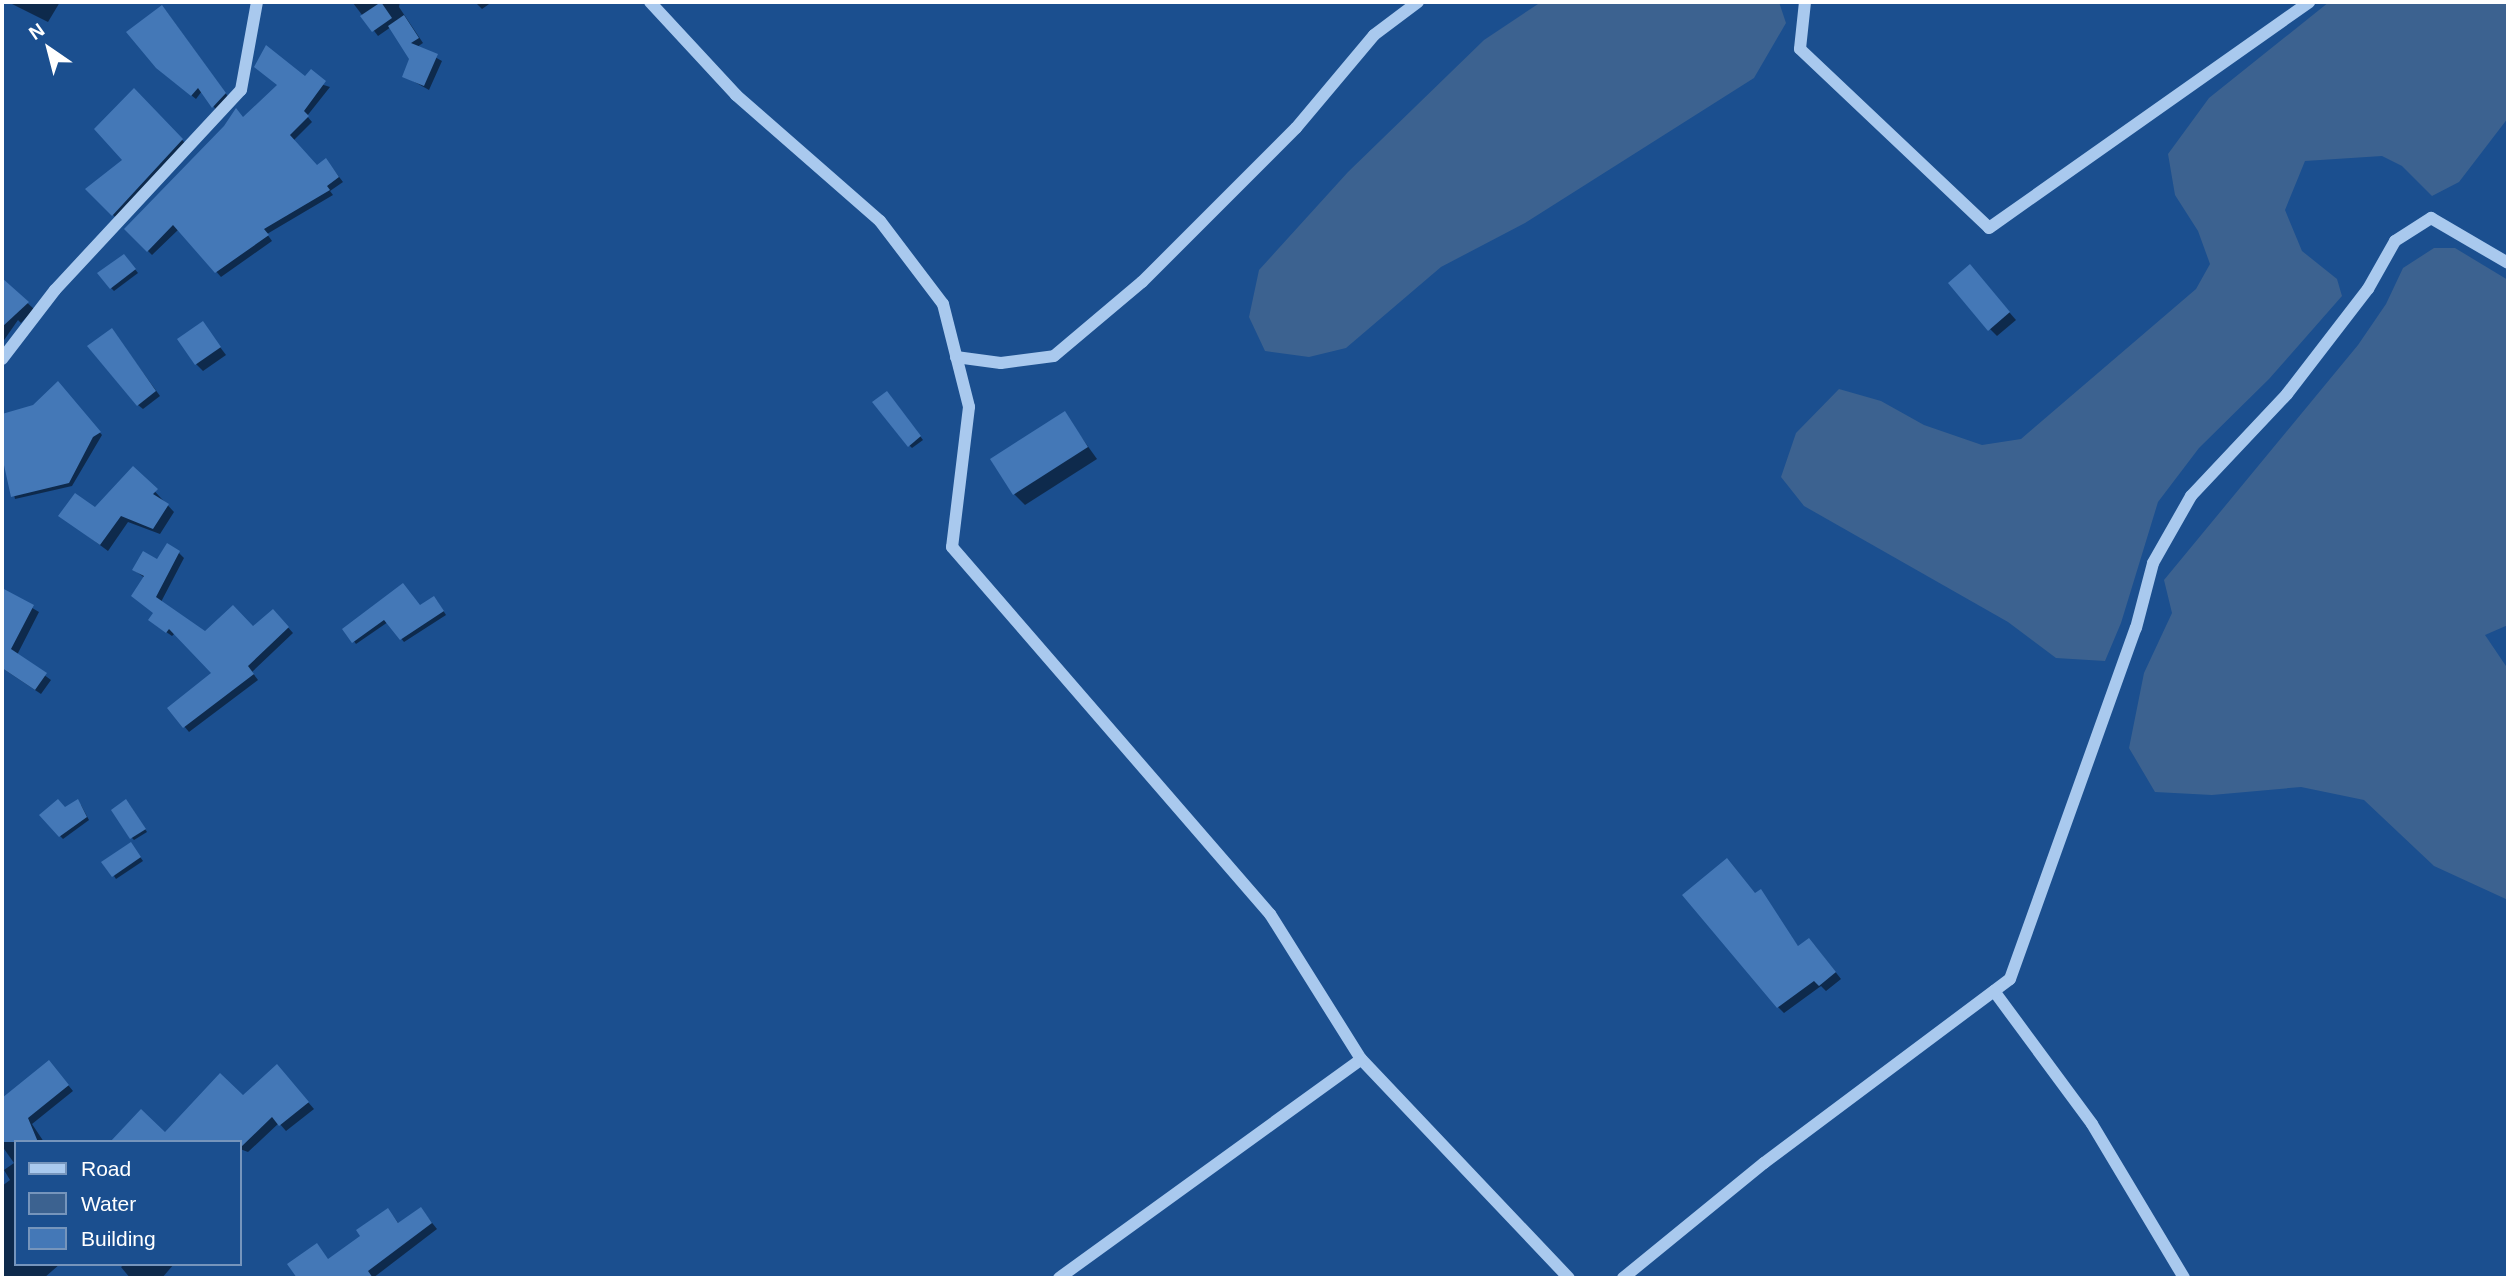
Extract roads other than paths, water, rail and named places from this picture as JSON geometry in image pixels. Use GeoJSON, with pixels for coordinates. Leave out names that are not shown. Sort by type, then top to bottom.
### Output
{"type":"FeatureCollection","features":[{"type":"Feature","properties":{"kind":"street"},"geometry":{"type":"LineString","coordinates":[[2,359],[55,290],[241,90],[257,2]]}},
{"type":"Feature","properties":{"kind":"street"},"geometry":{"type":"LineString","coordinates":[[650,2],[736,95],[880,221],[943,304],[969,407],[952,547],[1270,914],[1360,1059],[1569,1278]]}},
{"type":"Feature","properties":{"kind":"street"},"geometry":{"type":"LineString","coordinates":[[957,357],[1001,363],[1054,356],[1142,282],[1296,128],[1374,35],[1418,2]]}},
{"type":"Feature","properties":{"kind":"street"},"geometry":{"type":"LineString","coordinates":[[1805,2],[1800,49],[1989,228],[2309,2]]}},
{"type":"Feature","properties":{"kind":"street"},"geometry":{"type":"LineString","coordinates":[[1623,1278],[1764,1163],[2010,979],[2136,628],[2153,563],[2191,496],[2287,394],[2368,289],[2395,242],[2431,218],[2508,262]]}},
{"type":"Feature","properties":{"kind":"street"},"geometry":{"type":"LineString","coordinates":[[1994,991],[2092,1124],[2185,1278]]}},
{"type":"Feature","properties":{"kind":"street"},"geometry":{"type":"LineString","coordinates":[[1059,1278],[1360,1059]]}},
{"type":"Feature","properties":{"kind":"water"},"geometry":{"type":"Polygon","coordinates":[[[1541,2],[1779,2],[1786,23],[1754,78],[1525,223],[1441,267],[1346,348],[1309,357],[1265,351],[1249,317],[1259,270],[1348,172],[1484,40],[1541,2]]]}},
{"type":"Feature","properties":{"kind":"water"},"geometry":{"type":"Polygon","coordinates":[[[2329,2],[2508,2],[2508,118],[2459,182],[2432,196],[2402,166],[2382,156],[2305,161],[2285,210],[2302,251],[2337,279],[2342,296],[2269,379],[2199,448],[2158,502],[2121,623],[2105,661],[2056,658],[2008,622],[1804,506],[1781,477],[1796,433],[1839,389],[1881,401],[1924,425],[1982,445],[2021,439],[2196,289],[2210,264],[2198,231],[2175,195],[2168,154],[2209,98],[2329,2]]]}},
{"type":"Feature","properties":{"kind":"water"},"geometry":{"type":"Polygon","coordinates":[[[2434,248],[2455,248],[2508,280],[2508,625],[2485,635],[2508,669],[2508,900],[2434,866],[2364,800],[2301,787],[2212,795],[2155,792],[2129,748],[2144,673],[2172,613],[2164,580],[2358,345],[2386,304],[2403,268],[2434,248]]]}}]}
